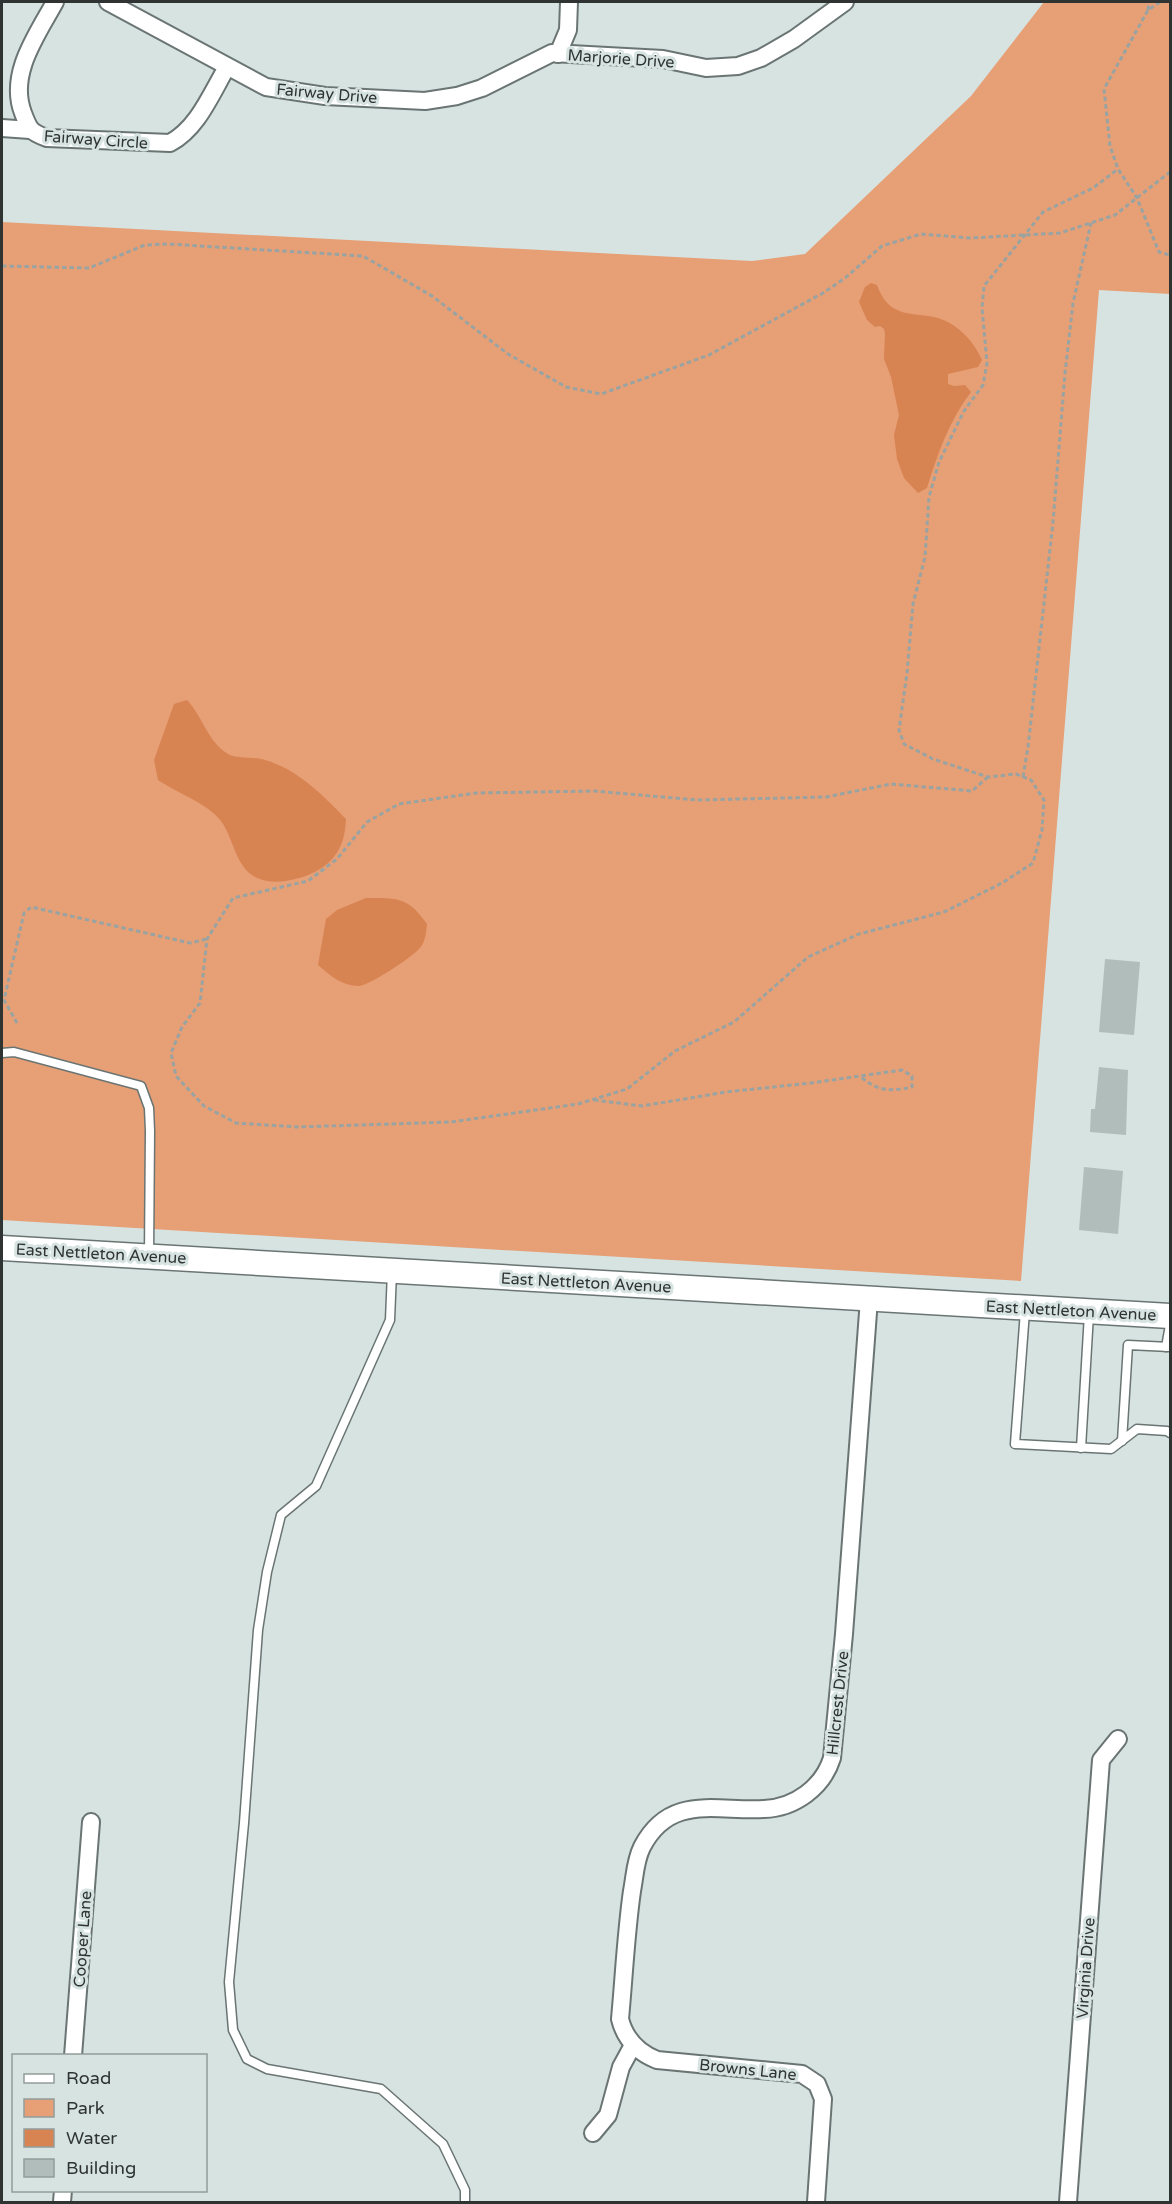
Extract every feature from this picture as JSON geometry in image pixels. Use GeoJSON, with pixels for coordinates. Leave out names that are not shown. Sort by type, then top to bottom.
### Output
{"type":"FeatureCollection","features":[{"type":"Feature","properties":{"kind":"main road","name":"East Nettleton Avenue"},"geometry":{"type":"LineString","coordinates":[[2,1248],[1170,1316]]}},
{"type":"Feature","properties":{"kind":"street","name":"Fairway Circle"},"geometry":{"type":"LineString","coordinates":[[55,2],[27,53],[20,72],[19,100],[30,130],[47,138],[164,144],[190,137],[226,67]]}},
{"type":"Feature","properties":{"kind":"street","name":"Fairway Drive"},"geometry":{"type":"LineString","coordinates":[[108,2],[266,87],[325,96],[425,101],[457,96],[482,88],[552,53],[558,54]]}},
{"type":"Feature","properties":{"kind":"street"},"geometry":{"type":"LineString","coordinates":[[558,54],[568,30],[569,2]]}},
{"type":"Feature","properties":{"kind":"street","name":"Marjorie Drive"},"geometry":{"type":"LineString","coordinates":[[558,54],[663,59],[712,68],[738,66],[762,58],[794,39],[845,2]]}},
{"type":"Feature","properties":{"kind":"street"},"geometry":{"type":"LineString","coordinates":[[2,128],[30,130]]}},
{"type":"Feature","properties":{"kind":"street","name":"Hillcrest Drive"},"geometry":{"type":"LineString","coordinates":[[633,2045],[623,2031],[620,2019],[635,1868],[641,1849],[649,1836],[669,1817],[692,1809],[714,1807],[765,1809],[782,1806],[806,1795],[828,1770],[832,1758],[844,1634],[869,1299]]}},
{"type":"Feature","properties":{"kind":"street","name":"Virginia Drive"},"geometry":{"type":"LineString","coordinates":[[1068,2202],[1101,1760],[1118,1739]]}},
{"type":"Feature","properties":{"kind":"street","name":"Cooper Lane"},"geometry":{"type":"LineString","coordinates":[[73,2054],[91,1822]]}},
{"type":"Feature","properties":{"kind":"street"},"geometry":{"type":"LineString","coordinates":[[593,2133],[608,2115],[621,2067],[633,2045]]}},
{"type":"Feature","properties":{"kind":"street","name":"Browns Lane"},"geometry":{"type":"LineString","coordinates":[[633,2045],[646,2056],[657,2060],[802,2074],[817,2084],[823,2099],[816,2202]]}},
{"type":"Feature","properties":{"kind":"lane"},"geometry":{"type":"LineString","coordinates":[[2,1053],[14,1052],[141,1086],[149,1108],[149,1256]]}},
{"type":"Feature","properties":{"kind":"lane"},"geometry":{"type":"LineString","coordinates":[[392,1271],[390,1320],[316,1486],[281,1515],[267,1572],[258,1630],[244,1823],[229,1982],[233,2030],[247,2059],[267,2068],[381,2089],[443,2144],[465,2190],[465,2202]]}},
{"type":"Feature","properties":{"kind":"lane"},"geometry":{"type":"LineString","coordinates":[[1025,1307],[1016,1443],[1112,1449],[1137,1429],[1170,1432]]}},
{"type":"Feature","properties":{"kind":"lane"},"geometry":{"type":"LineString","coordinates":[[1081,1448],[1089,1311]]}},
{"type":"Feature","properties":{"kind":"lane"},"geometry":{"type":"LineString","coordinates":[[1122,1441],[1128,1345],[1168,1347],[1170,1325]]}},
{"type":"Feature","properties":{"kind":"path"},"geometry":{"type":"LineString","coordinates":[[1149,2],[1148,10],[1104,89],[1110,146],[1118,169],[1137,198],[1159,252],[1170,255]]}},
{"type":"Feature","properties":{"kind":"path"},"geometry":{"type":"LineString","coordinates":[[1148,10],[1160,2]]}},
{"type":"Feature","properties":{"kind":"path"},"geometry":{"type":"LineString","coordinates":[[988,777],[972,791],[891,784],[826,797],[697,800],[594,791],[476,793],[399,804],[367,822],[337,859],[308,881],[233,898],[207,939],[200,1003],[182,1027],[171,1053],[176,1076],[204,1106],[236,1123],[297,1126],[451,1122],[578,1104],[627,1089],[675,1051],[734,1022],[807,957],[859,934],[944,912],[1002,883],[1033,863],[1042,830],[1044,800],[1031,780],[1016,774],[988,777],[933,759],[904,744],[899,730],[913,604],[925,557],[929,497],[939,462],[964,411],[983,385],[987,363],[982,308],[984,286],[1043,212],[1093,188],[1118,169]]}},
{"type":"Feature","properties":{"kind":"path"},"geometry":{"type":"LineString","coordinates":[[2,266],[90,268],[145,245],[168,244],[363,255],[432,296],[508,354],[566,387],[600,394],[709,355],[823,293],[845,278],[882,246],[921,234],[970,238],[1060,233],[1115,214],[1170,172]]}},
{"type":"Feature","properties":{"kind":"path"},"geometry":{"type":"LineString","coordinates":[[1023,777],[1053,522],[1073,303],[1090,223]]}},
{"type":"Feature","properties":{"kind":"path"},"geometry":{"type":"LineString","coordinates":[[17,1023],[4,1000],[24,913],[31,907],[190,943],[207,939]]}},
{"type":"Feature","properties":{"kind":"path"},"geometry":{"type":"LineString","coordinates":[[592,1099],[642,1106],[726,1092],[861,1077],[902,1070],[912,1076],[912,1087],[896,1091],[874,1087],[861,1077]]}},
{"type":"Feature","properties":{"kind":"green space"},"geometry":{"type":"Polygon","coordinates":[[[1044,2],[1170,2],[1170,294],[1099,290],[1021,1281],[2,1220],[2,222],[752,261],[805,254],[971,96],[1044,2]]]}},
{"type":"Feature","properties":{"kind":"water"},"geometry":{"type":"Polygon","coordinates":[[[871,283],[877,285],[883,298],[898,311],[938,318],[954,326],[968,338],[982,360],[978,367],[948,374],[948,384],[965,385],[971,392],[945,438],[927,488],[918,493],[904,478],[897,459],[894,435],[899,415],[891,377],[884,359],[884,329],[880,326],[875,327],[867,320],[859,302],[865,287],[871,283]]]}},
{"type":"Feature","properties":{"kind":"water"},"geometry":{"type":"Polygon","coordinates":[[[187,700],[214,741],[225,752],[233,756],[265,760],[288,770],[319,793],[346,819],[341,844],[333,858],[308,875],[287,881],[266,881],[257,878],[244,868],[218,817],[203,805],[158,780],[154,760],[174,704],[187,700]]]}},
{"type":"Feature","properties":{"kind":"water"},"geometry":{"type":"Polygon","coordinates":[[[366,898],[394,899],[408,904],[427,924],[426,931],[420,948],[407,959],[364,985],[353,986],[337,980],[318,965],[326,919],[337,910],[366,898]]]}},
{"type":"Feature","properties":{"kind":"building"},"geometry":{"type":"Polygon","coordinates":[[[1105,959],[1140,962],[1134,1035],[1099,1032],[1105,959]]]}},
{"type":"Feature","properties":{"kind":"building"},"geometry":{"type":"Polygon","coordinates":[[[1099,1067],[1128,1070],[1126,1135],[1090,1132],[1091,1109],[1095,1109],[1099,1067]]]}},
{"type":"Feature","properties":{"kind":"building"},"geometry":{"type":"Polygon","coordinates":[[[1084,1167],[1123,1171],[1118,1234],[1079,1230],[1084,1167]]]}}]}
